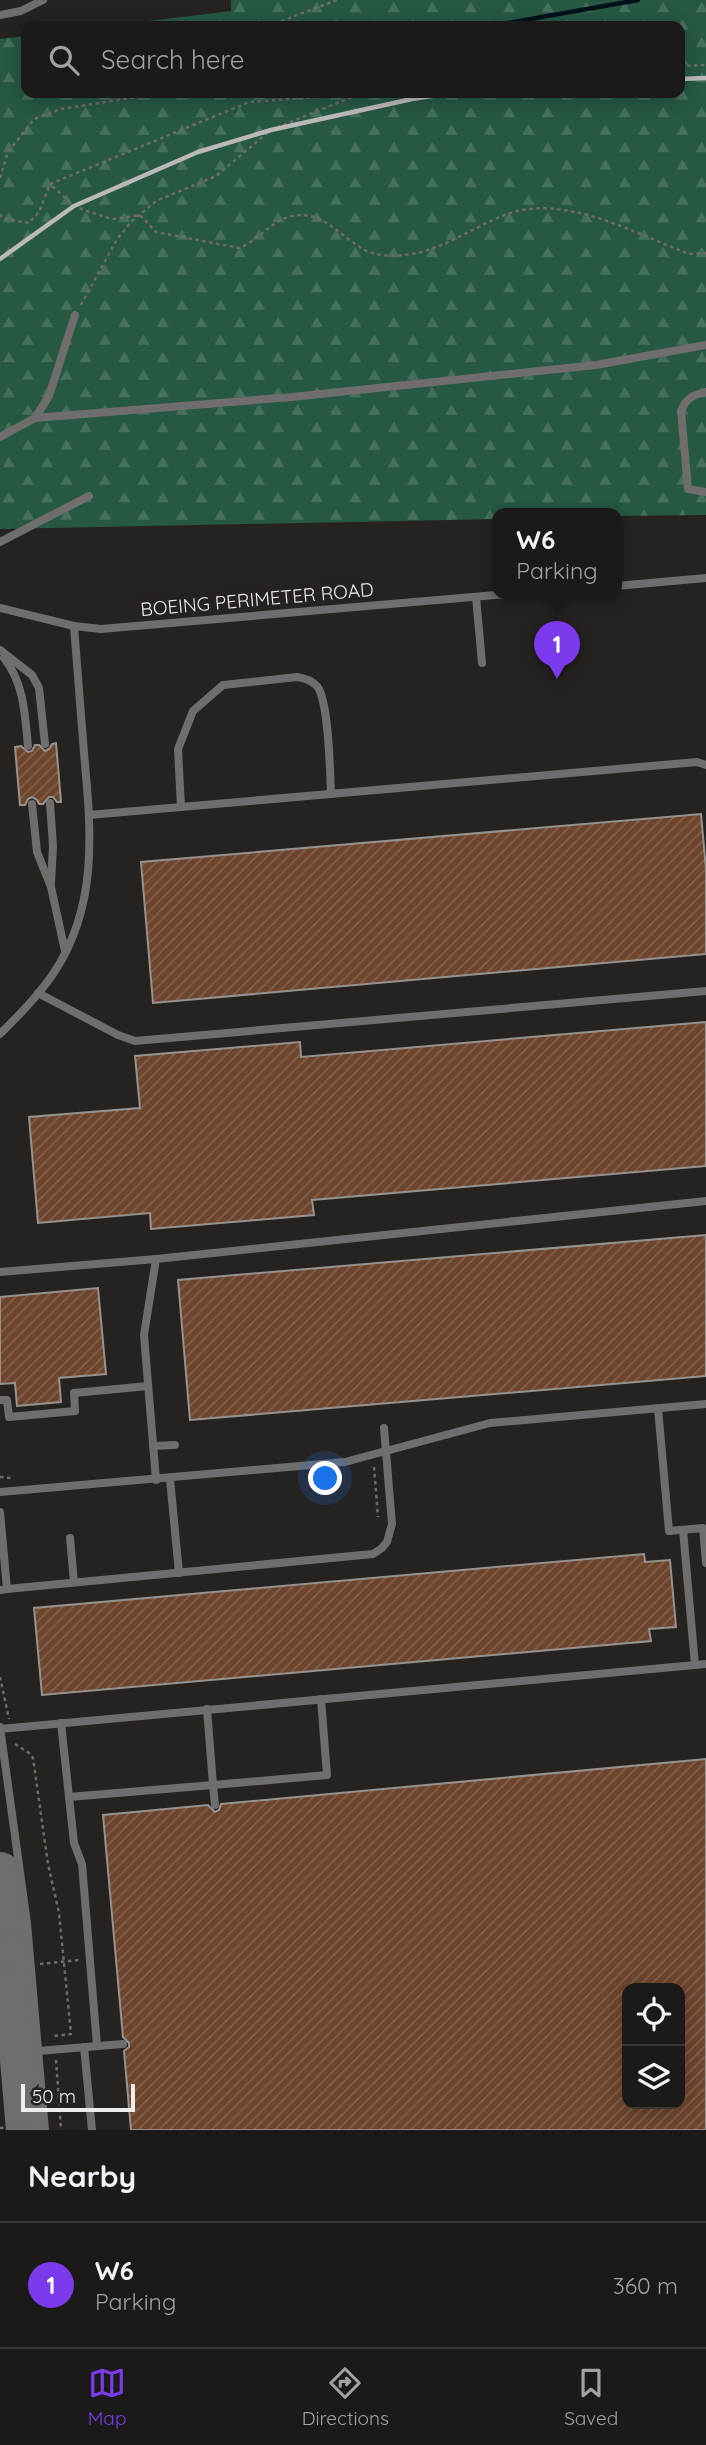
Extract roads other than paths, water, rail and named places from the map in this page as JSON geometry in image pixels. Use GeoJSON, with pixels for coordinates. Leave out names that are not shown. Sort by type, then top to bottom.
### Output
{"type":"FeatureCollection","features":[{"type":"Feature","properties":{"kind":"lane"},"geometry":{"type":"LineString","coordinates":[[0,15],[21,11],[43,0]]}},
{"type":"Feature","properties":{"kind":"lane"},"geometry":{"type":"LineString","coordinates":[[35,418],[49,396],[75,315]]}},
{"type":"Feature","properties":{"kind":"lane"},"geometry":{"type":"LineString","coordinates":[[0,437],[35,418],[292,397],[596,365],[706,345]]}},
{"type":"Feature","properties":{"kind":"lane"},"geometry":{"type":"LineString","coordinates":[[706,392],[694,394],[685,401],[681,411],[688,489],[706,492]]}},
{"type":"Feature","properties":{"kind":"lane"},"geometry":{"type":"LineString","coordinates":[[0,542],[89,496]]}},
{"type":"Feature","properties":{"kind":"lane"},"geometry":{"type":"LineString","coordinates":[[622,586],[706,578]]}},
{"type":"Feature","properties":{"kind":"lane","name":"BOEING PERIMETER ROAD"},"geometry":{"type":"LineString","coordinates":[[0,608],[74,626],[101,629],[492,596]]}},
{"type":"Feature","properties":{"kind":"lane"},"geometry":{"type":"LineString","coordinates":[[476,597],[482,663]]}},
{"type":"Feature","properties":{"kind":"lane"},"geometry":{"type":"LineString","coordinates":[[0,1034],[54,974],[75,928],[89,880],[89,815],[74,626]]}},
{"type":"Feature","properties":{"kind":"lane"},"geometry":{"type":"LineString","coordinates":[[0,652],[32,675],[39,688],[45,744]]}},
{"type":"Feature","properties":{"kind":"lane"},"geometry":{"type":"LineString","coordinates":[[0,652],[13,670],[23,703],[27,746]]}},
{"type":"Feature","properties":{"kind":"lane"},"geometry":{"type":"LineString","coordinates":[[181,807],[178,749],[193,710],[223,685],[297,677],[318,687],[324,707],[331,794]]}},
{"type":"Feature","properties":{"kind":"lane"},"geometry":{"type":"LineString","coordinates":[[89,815],[696,762],[706,765]]}},
{"type":"Feature","properties":{"kind":"lane"},"geometry":{"type":"LineString","coordinates":[[50,803],[53,846],[51,887]]}},
{"type":"Feature","properties":{"kind":"lane"},"geometry":{"type":"LineString","coordinates":[[32,804],[37,852],[51,887],[65,951]]}},
{"type":"Feature","properties":{"kind":"lane"},"geometry":{"type":"LineString","coordinates":[[38,993],[118,1035],[135,1041],[706,991]]}},
{"type":"Feature","properties":{"kind":"lane"},"geometry":{"type":"LineString","coordinates":[[0,1272],[156,1259],[706,1201]]}},
{"type":"Feature","properties":{"kind":"lane"},"geometry":{"type":"LineString","coordinates":[[156,1259],[144,1335],[156,1480]]}},
{"type":"Feature","properties":{"kind":"lane"},"geometry":{"type":"LineString","coordinates":[[0,1400],[7,1400],[9,1417],[75,1411],[74,1393],[148,1386]]}},
{"type":"Feature","properties":{"kind":"lane"},"geometry":{"type":"LineString","coordinates":[[0,1492],[345,1462],[490,1423],[706,1404]]}},
{"type":"Feature","properties":{"kind":"lane"},"geometry":{"type":"LineString","coordinates":[[657,1408],[669,1531],[703,1528],[706,1563]]}},
{"type":"Feature","properties":{"kind":"lane"},"geometry":{"type":"LineString","coordinates":[[0,1513],[3,1589],[373,1554],[387,1542],[392,1524],[384,1428]]}},
{"type":"Feature","properties":{"kind":"lane"},"geometry":{"type":"LineString","coordinates":[[153,1446],[175,1445]]}},
{"type":"Feature","properties":{"kind":"lane"},"geometry":{"type":"LineString","coordinates":[[170,1479],[178,1573]]}},
{"type":"Feature","properties":{"kind":"lane"},"geometry":{"type":"LineString","coordinates":[[683,1530],[695,1665]]}},
{"type":"Feature","properties":{"kind":"lane"},"geometry":{"type":"LineString","coordinates":[[70,1538],[74,1582]]}},
{"type":"Feature","properties":{"kind":"lane"},"geometry":{"type":"LineString","coordinates":[[45,2127],[28,1935],[0,1728],[706,1664]]}},
{"type":"Feature","properties":{"kind":"lane"},"geometry":{"type":"LineString","coordinates":[[69,1797],[327,1775],[321,1699]]}},
{"type":"Feature","properties":{"kind":"lane"},"geometry":{"type":"LineString","coordinates":[[207,1709],[215,1805]]}},
{"type":"Feature","properties":{"kind":"lane"},"geometry":{"type":"LineString","coordinates":[[61,1723],[74,1843],[82,1864],[97,2046]]}},
{"type":"Feature","properties":{"kind":"lane"},"geometry":{"type":"LineString","coordinates":[[0,1937],[28,1935]]}},
{"type":"Feature","properties":{"kind":"lane"},"geometry":{"type":"LineString","coordinates":[[38,2051],[123,2044]]}},
{"type":"Feature","properties":{"kind":"lane"},"geometry":{"type":"LineString","coordinates":[[84,2047],[92,2130]]}},
{"type":"Feature","properties":{"kind":"waterway"},"geometry":{"type":"LineString","coordinates":[[519,21],[638,0]]}},
{"type":"Feature","properties":{"kind":"railway"},"geometry":{"type":"LineString","coordinates":[[685,79],[706,78]]}},
{"type":"Feature","properties":{"kind":"railway"},"geometry":{"type":"LineString","coordinates":[[0,259],[74,206],[198,152],[271,130],[419,98]]}},
{"type":"Feature","properties":{"kind":"place","name":"W6"},"geometry":{"type":"Point","coordinates":[557,679]}}]}
